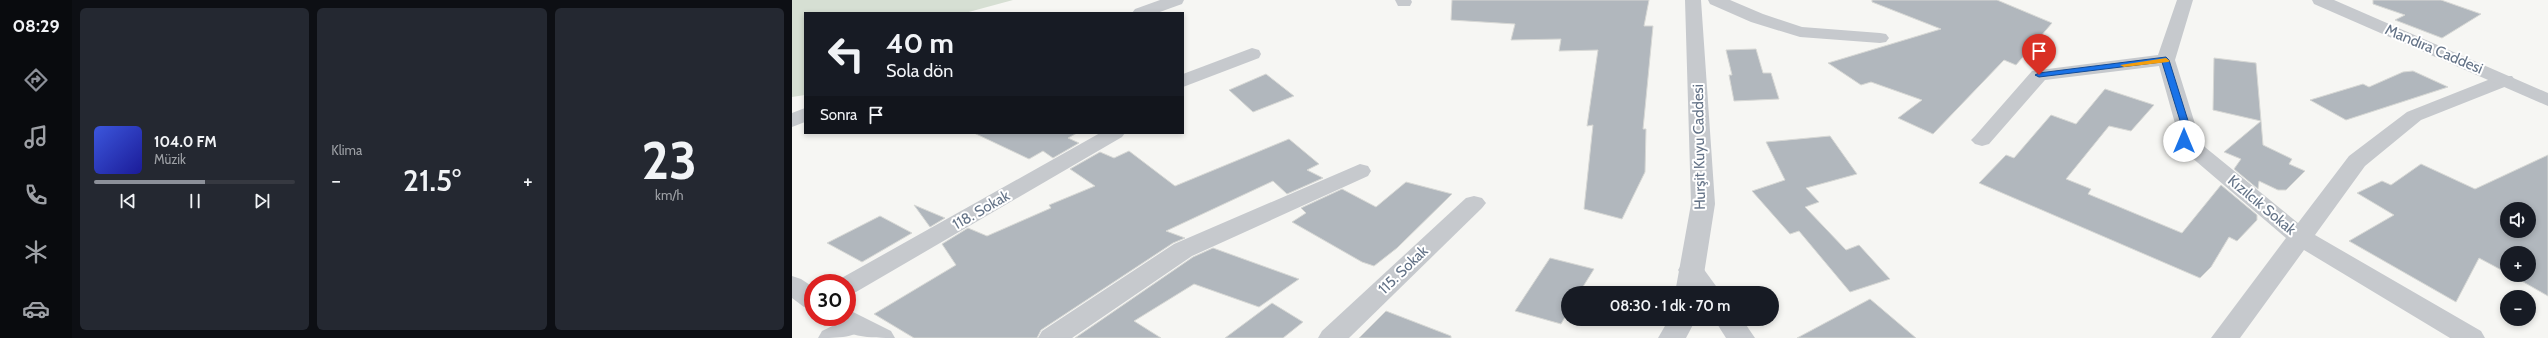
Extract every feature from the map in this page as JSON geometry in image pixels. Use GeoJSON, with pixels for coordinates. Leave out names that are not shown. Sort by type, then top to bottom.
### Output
{"type":"FeatureCollection","features":[{"type":"Feature","properties":{"kind":"street"},"geometry":{"type":"LineString","coordinates":[[1144,12],[1176,0]]}},
{"type":"Feature","properties":{"kind":"street","name":"Hurşit Kuyu Caddesi"},"geometry":{"type":"LineString","coordinates":[[1690,282],[1703,204],[1693,0]]}},
{"type":"Feature","properties":{"kind":"street"},"geometry":{"type":"LineString","coordinates":[[1716,0],[1757,18],[1800,32],[1880,38]]}},
{"type":"Feature","properties":{"kind":"street"},"geometry":{"type":"LineString","coordinates":[[1982,140],[2039,75],[2166,60],[2185,0]]}},
{"type":"Feature","properties":{"kind":"street","name":"Mandıra Caddesi"},"geometry":{"type":"LineString","coordinates":[[2320,0],[2548,100]]}},
{"type":"Feature","properties":{"kind":"street"},"geometry":{"type":"LineString","coordinates":[[1184,80],[1252,54]]}},
{"type":"Feature","properties":{"kind":"street","name":"Kızılcık Sokak"},"geometry":{"type":"LineString","coordinates":[[2166,60],[2186,127],[2184,141],[2300,237],[2471,338]]}},
{"type":"Feature","properties":{"kind":"street"},"geometry":{"type":"LineString","coordinates":[[2225,338],[2357,161],[2414,116],[2505,80]]}},
{"type":"Feature","properties":{"kind":"street"},"geometry":{"type":"LineString","coordinates":[[792,121],[804,115]]}},
{"type":"Feature","properties":{"kind":"street","name":"118. Sokak"},"geometry":{"type":"LineString","coordinates":[[856,281],[1113,134]]}},
{"type":"Feature","properties":{"kind":"street"},"geometry":{"type":"LineString","coordinates":[[1052,338],[1183,250],[1360,171]]}},
{"type":"Feature","properties":{"kind":"street","name":"115. Sokak"},"geometry":{"type":"LineString","coordinates":[[1332,338],[1474,203]]}},
{"type":"Feature","properties":{"kind":"street"},"geometry":{"type":"LineString","coordinates":[[792,285],[804,294]]}},
{"type":"Feature","properties":{"kind":"street"},"geometry":{"type":"LineString","coordinates":[[856,325],[881,338]]}},
{"type":"Feature","properties":{"kind":"street"},"geometry":{"type":"LineString","coordinates":[[832,338],[843,326]]}},
{"type":"Feature","properties":{"kind":"street"},"geometry":{"type":"LineString","coordinates":[[1672,338],[1679,326]]}},
{"type":"Feature","properties":{"kind":"street"},"geometry":{"type":"LineString","coordinates":[[1732,326],[1741,338]]}},
{"type":"Feature","properties":{"kind":"shaded area"},"geometry":{"type":"Polygon","coordinates":[[[792,0],[1013,0],[969,12],[804,12],[804,95],[792,97],[792,0]]]}},
{"type":"Feature","properties":{"kind":"building"},"geometry":{"type":"Polygon","coordinates":[[[1452,0],[1649,0],[1644,26],[1653,26],[1643,129],[1646,129],[1645,172],[1622,219],[1584,209],[1593,125],[1587,126],[1598,50],[1559,51],[1561,39],[1511,40],[1515,24],[1451,20],[1452,0]]]}},
{"type":"Feature","properties":{"kind":"building"},"geometry":{"type":"Polygon","coordinates":[[[1872,0],[1997,0],[2052,23],[2016,65],[2004,60],[1933,134],[1898,118],[1922,100],[1871,82],[1861,85],[1828,63],[1941,29],[1872,2],[1872,0]]]}},
{"type":"Feature","properties":{"kind":"building"},"geometry":{"type":"Polygon","coordinates":[[[2373,0],[2441,0],[2481,14],[2442,38],[2395,20],[2405,15],[2373,4],[2373,0]]]}},
{"type":"Feature","properties":{"kind":"building"},"geometry":{"type":"Polygon","coordinates":[[[1756,49],[1763,73],[1771,73],[1779,99],[1734,101],[1729,75],[1732,75],[1726,50],[1756,49]]]}},
{"type":"Feature","properties":{"kind":"building"},"geometry":{"type":"Polygon","coordinates":[[[2214,58],[2256,63],[2261,121],[2213,110],[2214,58]]]}},
{"type":"Feature","properties":{"kind":"building"},"geometry":{"type":"Polygon","coordinates":[[[2413,71],[2448,87],[2346,120],[2310,100],[2363,84],[2369,87],[2403,72],[2413,71]]]}},
{"type":"Feature","properties":{"kind":"building"},"geometry":{"type":"Polygon","coordinates":[[[1266,74],[1294,96],[1253,112],[1229,90],[1266,74]]]}},
{"type":"Feature","properties":{"kind":"building"},"geometry":{"type":"Polygon","coordinates":[[[2105,89],[2154,105],[2131,131],[2109,126],[2066,179],[2091,189],[2088,194],[2182,233],[2221,185],[2257,215],[2257,220],[2237,241],[2229,237],[2211,267],[2200,278],[1979,183],[2006,155],[2014,158],[2051,115],[2076,124],[2105,89]]]}},
{"type":"Feature","properties":{"kind":"building"},"geometry":{"type":"Polygon","coordinates":[[[2261,121],[2263,145],[2292,159],[2289,164],[2305,171],[2286,190],[2278,190],[2259,181],[2258,189],[2234,169],[2241,159],[2224,152],[2261,121]]]}},
{"type":"Feature","properties":{"kind":"building"},"geometry":{"type":"Polygon","coordinates":[[[976,134],[1075,134],[1068,138],[1079,143],[1053,158],[1043,151],[1029,159],[976,134]]]}},
{"type":"Feature","properties":{"kind":"building"},"geometry":{"type":"Polygon","coordinates":[[[1830,136],[1857,174],[1806,188],[1819,202],[1805,207],[1846,250],[1859,245],[1890,279],[1850,292],[1799,231],[1790,234],[1752,191],[1785,180],[1766,142],[1830,136]]]}},
{"type":"Feature","properties":{"kind":"building"},"geometry":{"type":"Polygon","coordinates":[[[1289,139],[1319,164],[1307,170],[1323,178],[1287,194],[1273,181],[1166,231],[1185,238],[1173,243],[1041,330],[1037,338],[914,338],[874,314],[956,265],[942,244],[968,228],[987,236],[1051,208],[1049,205],[1095,186],[1070,169],[1100,152],[1114,158],[1129,151],[1175,186],[1289,139]]]}},
{"type":"Feature","properties":{"kind":"building"},"geometry":{"type":"Polygon","coordinates":[[[2548,155],[2548,296],[2523,282],[2536,282],[2536,246],[2500,246],[2500,269],[2479,258],[2456,302],[2349,241],[2394,215],[2357,193],[2382,181],[2391,185],[2421,164],[2475,189],[2548,155]]]}},
{"type":"Feature","properties":{"kind":"building"},"geometry":{"type":"Polygon","coordinates":[[[1406,182],[1452,194],[1397,248],[1374,266],[1362,262],[1292,222],[1306,213],[1301,208],[1342,189],[1376,207],[1406,182]]]}},
{"type":"Feature","properties":{"kind":"building"},"geometry":{"type":"Polygon","coordinates":[[[914,205],[945,218],[930,227],[914,205]]]}},
{"type":"Feature","properties":{"kind":"building"},"geometry":{"type":"Polygon","coordinates":[[[880,216],[912,233],[862,262],[827,243],[880,216]]]}},
{"type":"Feature","properties":{"kind":"building"},"geometry":{"type":"Polygon","coordinates":[[[1213,248],[1299,279],[1259,307],[1194,284],[1134,321],[1161,338],[1075,338],[1193,257],[1213,248]]]}},
{"type":"Feature","properties":{"kind":"building"},"geometry":{"type":"Polygon","coordinates":[[[1550,258],[1594,269],[1583,286],[1561,286],[1561,324],[1515,311],[1550,258]]]}},
{"type":"Feature","properties":{"kind":"building"},"geometry":{"type":"Polygon","coordinates":[[[1870,299],[1916,338],[1797,338],[1870,299]]]}},
{"type":"Feature","properties":{"kind":"building"},"geometry":{"type":"Polygon","coordinates":[[[1272,303],[1303,322],[1283,338],[1225,338],[1272,303]]]}},
{"type":"Feature","properties":{"kind":"building"},"geometry":{"type":"Polygon","coordinates":[[[1386,311],[1451,336],[1451,338],[1359,338],[1386,311]]]}},
{"type":"Feature","properties":{"kind":"slow traffic"},"geometry":{"type":"LineString","coordinates":[[2124,65],[2166,61]]}},
{"type":"Feature","properties":{"kind":"route"},"geometry":{"type":"LineString","coordinates":[[2039,75],[2166,60],[2186,127],[2184,141]]}}]}
